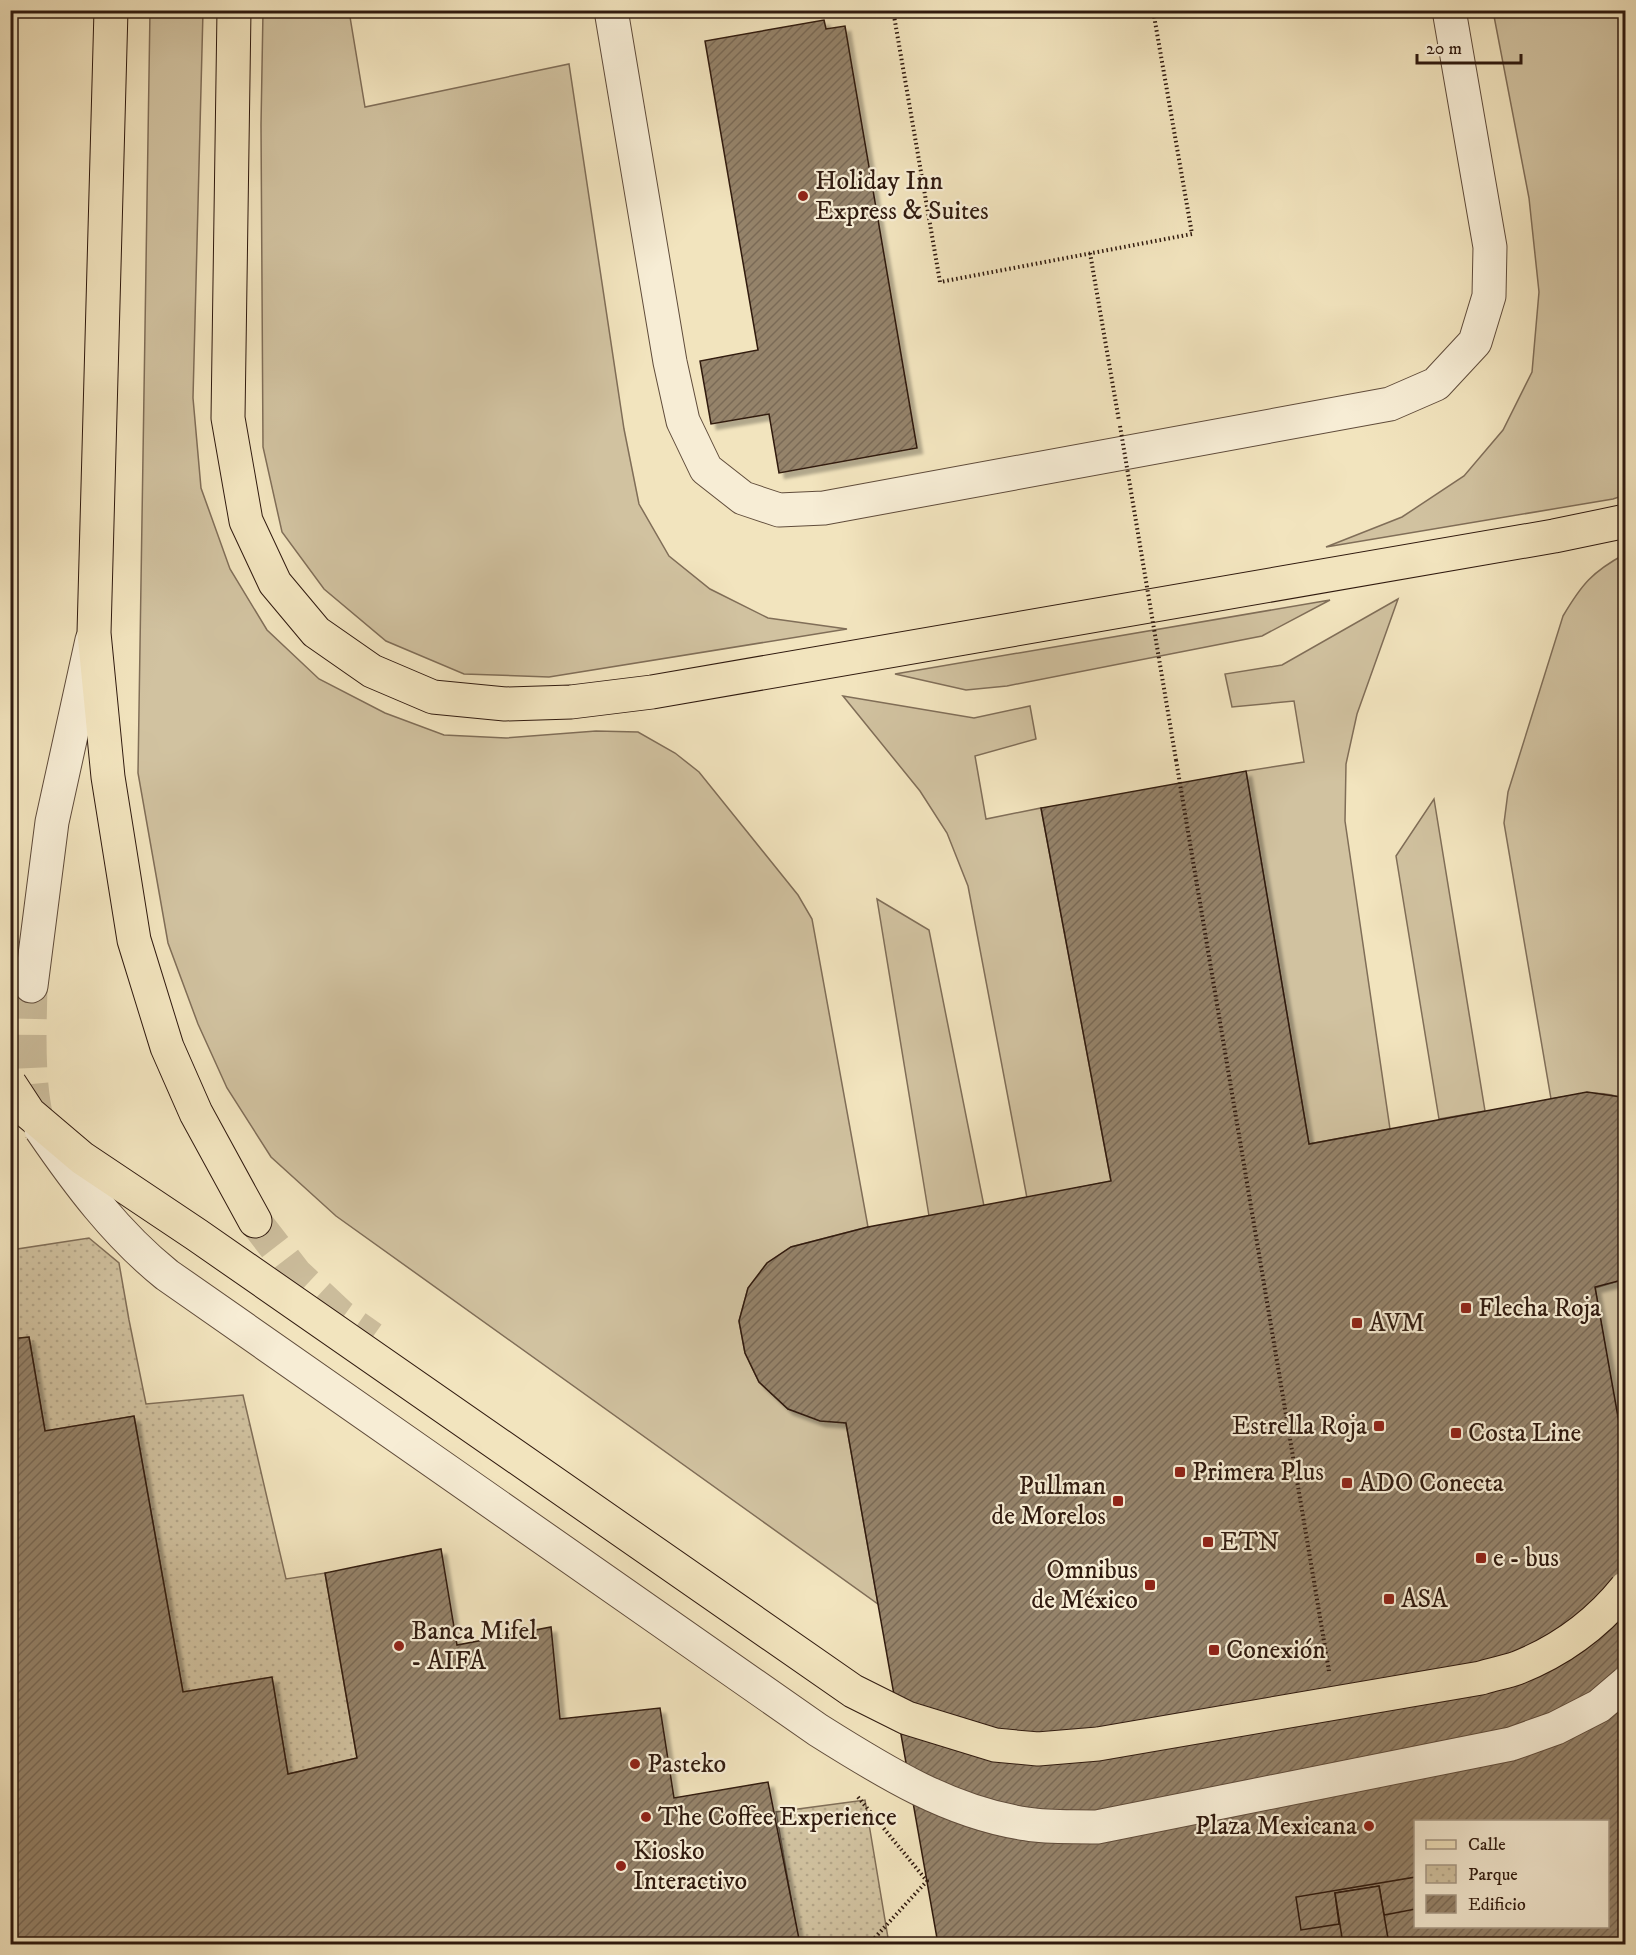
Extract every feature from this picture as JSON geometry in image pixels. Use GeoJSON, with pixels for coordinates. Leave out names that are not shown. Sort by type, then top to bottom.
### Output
{"type":"FeatureCollection","features":[{"type":"Feature","properties":{"kind":"main road"},"geometry":{"type":"LineString","coordinates":[[111,10],[94,633],[108,777],[134,940],[167,1047],[201,1123],[255,1221]]}},
{"type":"Feature","properties":{"kind":"main road"},"geometry":{"type":"LineString","coordinates":[[234,10],[228,418],[246,521],[275,583],[316,632],[372,671],[433,698],[505,704],[571,702],[652,693],[1554,536],[1626,521]]}},
{"type":"Feature","properties":{"kind":"main road"},"geometry":{"type":"LineString","coordinates":[[10,1084],[29,1113],[82,1158],[123,1187],[197,1235],[853,1691],[907,1718],[943,1731],[995,1745],[1038,1749],[1098,1744],[1481,1678],[1516,1668],[1564,1645],[1593,1623],[1626,1588]]}},
{"type":"Feature","properties":{"kind":"street"},"geometry":{"type":"LineString","coordinates":[[611,10],[670,362],[683,421],[706,469],[743,498],[779,510],[824,508],[1390,404],[1436,384],[1474,342],[1489,296],[1490,247],[1449,10]]}},
{"type":"Feature","properties":{"kind":"street"},"geometry":{"type":"LineString","coordinates":[[31,986],[52,822],[94,633]]}},
{"type":"Feature","properties":{"kind":"street"},"geometry":{"type":"LineString","coordinates":[[29,1113],[74,1178],[110,1221],[142,1254],[167,1275],[818,1730],[876,1767],[975,1814],[1029,1825],[1097,1827],[1477,1751],[1511,1744],[1556,1728],[1599,1706],[1626,1683]]}},
{"type":"Feature","properties":{"kind":"path"},"geometry":{"type":"LineString","coordinates":[[892,10],[940,282],[1192,234],[1153,10]]}},
{"type":"Feature","properties":{"kind":"path"},"geometry":{"type":"LineString","coordinates":[[1090,253],[1330,1680]]}},
{"type":"Feature","properties":{"kind":"path"},"geometry":{"type":"LineString","coordinates":[[852,1789],[927,1881],[869,1944]]}},
{"type":"Feature","properties":{"kind":"green space"},"geometry":{"type":"Polygon","coordinates":[[[150,11],[203,11],[193,398],[201,488],[230,569],[267,630],[319,679],[385,713],[444,735],[506,738],[596,731],[638,732],[675,753],[699,772],[798,895],[812,919],[868,1227],[791,1247],[767,1263],[748,1288],[739,1321],[745,1353],[759,1382],[788,1409],[846,1423],[878,1604],[336,1216],[271,1157],[227,1088],[198,1024],[168,943],[138,773],[150,11]]]}},
{"type":"Feature","properties":{"kind":"green space"},"geometry":{"type":"Polygon","coordinates":[[[263,11],[349,11],[365,107],[569,64],[624,429],[639,504],[669,556],[710,589],[768,618],[847,629],[549,677],[464,674],[386,641],[324,589],[282,532],[263,447],[261,125],[263,11]]]}},
{"type":"Feature","properties":{"kind":"green space"},"geometry":{"type":"Polygon","coordinates":[[[1493,11],[1625,11],[1625,495],[1613,499],[1326,547],[1402,517],[1464,476],[1503,430],[1532,372],[1539,292],[1529,198],[1493,11]]]}},
{"type":"Feature","properties":{"kind":"green space"},"geometry":{"type":"Polygon","coordinates":[[[1625,554],[1625,1100],[1617,1096],[1598,1093],[1551,1099],[1504,823],[1508,792],[1563,616],[1576,595],[1596,573],[1625,554]]]}},
{"type":"Feature","properties":{"kind":"green space"},"geometry":{"type":"Polygon","coordinates":[[[1398,599],[1357,714],[1346,764],[1345,821],[1390,1129],[1309,1144],[1246,771],[1304,762],[1294,701],[1232,707],[1225,674],[1282,665],[1398,599]]]}},
{"type":"Feature","properties":{"kind":"green space"},"geometry":{"type":"Polygon","coordinates":[[[1330,600],[1262,636],[1007,686],[966,690],[895,674],[1330,600]]]}},
{"type":"Feature","properties":{"kind":"green space"},"geometry":{"type":"Polygon","coordinates":[[[843,696],[974,718],[1030,706],[1036,739],[975,756],[986,819],[1041,808],[1111,1181],[1027,1198],[968,886],[947,833],[920,791],[843,696]]]}},
{"type":"Feature","properties":{"kind":"green space"},"geometry":{"type":"Polygon","coordinates":[[[1434,799],[1485,1111],[1439,1119],[1396,856],[1434,799]]]}},
{"type":"Feature","properties":{"kind":"green space"},"geometry":{"type":"Polygon","coordinates":[[[877,899],[929,930],[984,1206],[929,1216],[877,899]]]}},
{"type":"Feature","properties":{"kind":"green space"},"geometry":{"type":"Polygon","coordinates":[[[89,1238],[119,1263],[146,1404],[243,1395],[286,1579],[325,1573],[357,1758],[288,1774],[272,1677],[183,1692],[134,1416],[45,1431],[29,1337],[11,1339],[11,1250],[89,1238]]]}},
{"type":"Feature","properties":{"kind":"green space"},"geometry":{"type":"Polygon","coordinates":[[[1625,1279],[1625,1462],[1595,1288],[1625,1279]]]}},
{"type":"Feature","properties":{"kind":"green space"},"geometry":{"type":"Polygon","coordinates":[[[865,1800],[889,1944],[799,1944],[776,1812],[865,1800]]]}},
{"type":"Feature","properties":{"kind":"building","name":"Holiday Inn Express & Suites"},"geometry":{"type":"Polygon","coordinates":[[[824,20],[826,29],[845,26],[917,448],[779,473],[769,414],[711,424],[700,361],[758,350],[705,41],[824,20]]]}},
{"type":"Feature","properties":{"kind":"building"},"geometry":{"type":"Polygon","coordinates":[[[1246,771],[1309,1144],[1587,1092],[1621,1097],[1626,1100],[1626,1279],[1595,1287],[1626,1462],[1626,1944],[938,1944],[846,1423],[820,1421],[788,1409],[759,1382],[745,1353],[739,1321],[748,1288],[767,1263],[791,1247],[868,1227],[1111,1181],[1041,808],[1246,771]]]}},
{"type":"Feature","properties":{"kind":"building"},"geometry":{"type":"Polygon","coordinates":[[[29,1337],[45,1431],[134,1416],[183,1692],[272,1677],[288,1774],[357,1758],[325,1573],[441,1549],[457,1645],[551,1627],[560,1719],[660,1708],[674,1798],[768,1782],[800,1944],[10,1944],[10,1339],[29,1337]]]}},
{"type":"Feature","properties":{"kind":"building"},"geometry":{"type":"Polygon","coordinates":[[[1414,1877],[1414,1909],[1384,1915],[1379,1886],[1335,1893],[1339,1924],[1301,1930],[1296,1897],[1414,1877]]]}},
{"type":"Feature","properties":{"kind":"building"},"geometry":{"type":"Polygon","coordinates":[[[1379,1886],[1389,1944],[1343,1944],[1335,1893],[1379,1886]]]}},
{"type":"Feature","properties":{"kind":"tunnel"},"geometry":{"type":"LineString","coordinates":[[31,986],[31,1079],[41,1133]]}},
{"type":"Feature","properties":{"kind":"tunnel"},"geometry":{"type":"LineString","coordinates":[[255,1221],[296,1274],[341,1316],[372,1338]]}},
{"type":"Feature","properties":{"kind":"place","name":"Holiday Inn Express & Suites"},"geometry":{"type":"Point","coordinates":[803,196]}},
{"type":"Feature","properties":{"kind":"place","name":"Flecha Roja"},"geometry":{"type":"Point","coordinates":[1466,1308]}},
{"type":"Feature","properties":{"kind":"place","name":"AVM"},"geometry":{"type":"Point","coordinates":[1357,1323]}},
{"type":"Feature","properties":{"kind":"place","name":"Estrella Roja"},"geometry":{"type":"Point","coordinates":[1379,1426]}},
{"type":"Feature","properties":{"kind":"place","name":"Costa Line"},"geometry":{"type":"Point","coordinates":[1456,1433]}},
{"type":"Feature","properties":{"kind":"place","name":"Primera Plus"},"geometry":{"type":"Point","coordinates":[1180,1472]}},
{"type":"Feature","properties":{"kind":"place","name":"ADO Conecta"},"geometry":{"type":"Point","coordinates":[1347,1483]}},
{"type":"Feature","properties":{"kind":"place","name":"Pullman de Morelos"},"geometry":{"type":"Point","coordinates":[1118,1501]}},
{"type":"Feature","properties":{"kind":"place","name":"ETN"},"geometry":{"type":"Point","coordinates":[1208,1542]}},
{"type":"Feature","properties":{"kind":"place","name":"e - bus"},"geometry":{"type":"Point","coordinates":[1481,1558]}},
{"type":"Feature","properties":{"kind":"place","name":"Omnibus de México"},"geometry":{"type":"Point","coordinates":[1150,1585]}},
{"type":"Feature","properties":{"kind":"place","name":"ASA"},"geometry":{"type":"Point","coordinates":[1389,1599]}},
{"type":"Feature","properties":{"kind":"place","name":"Banca Mifel - AIFA"},"geometry":{"type":"Point","coordinates":[399,1646]}},
{"type":"Feature","properties":{"kind":"place","name":"Conexión"},"geometry":{"type":"Point","coordinates":[1214,1650]}},
{"type":"Feature","properties":{"kind":"place","name":"Pasteko"},"geometry":{"type":"Point","coordinates":[635,1764]}},
{"type":"Feature","properties":{"kind":"place","name":"The Coffee Experience"},"geometry":{"type":"Point","coordinates":[646,1817]}},
{"type":"Feature","properties":{"kind":"place","name":"Plaza Mexicana"},"geometry":{"type":"Point","coordinates":[1369,1826]}},
{"type":"Feature","properties":{"kind":"place","name":"Kiosko Interactivo"},"geometry":{"type":"Point","coordinates":[621,1866]}}]}
